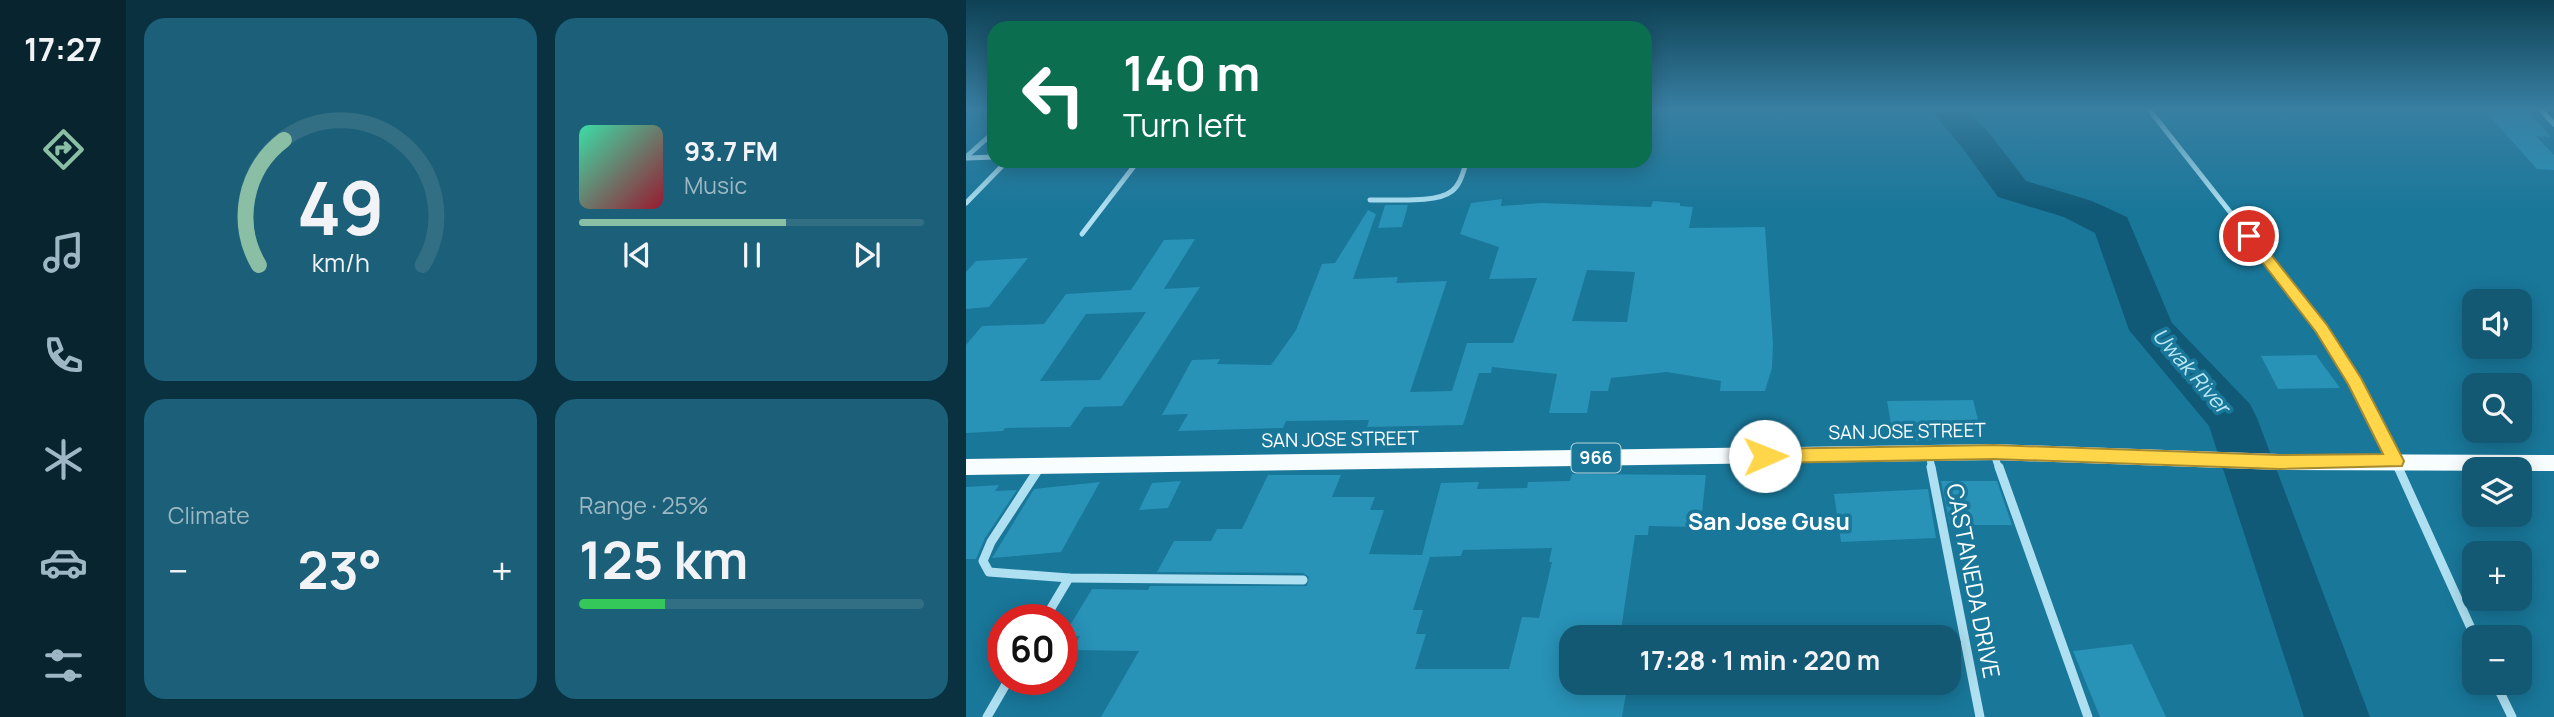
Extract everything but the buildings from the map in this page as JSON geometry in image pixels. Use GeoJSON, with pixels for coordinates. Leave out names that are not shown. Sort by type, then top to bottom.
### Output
{"type":"FeatureCollection","features":[{"type":"Feature","properties":{"kind":"main road","name":"SAN JOSE STREET"},"geometry":{"type":"LineString","coordinates":[[966,467],[1994,452],[2279,462],[2554,463]]}},
{"type":"Feature","properties":{"kind":"street"},"geometry":{"type":"LineString","coordinates":[[966,158],[984,141]]}},
{"type":"Feature","properties":{"kind":"street"},"geometry":{"type":"LineString","coordinates":[[2174,141],[2322,328],[2355,382],[2395,461],[2470,625]]}},
{"type":"Feature","properties":{"kind":"street"},"geometry":{"type":"LineString","coordinates":[[966,158],[987,157]]}},
{"type":"Feature","properties":{"kind":"street"},"geometry":{"type":"LineString","coordinates":[[966,203],[1000,168]]}},
{"type":"Feature","properties":{"kind":"street"},"geometry":{"type":"LineString","coordinates":[[1082,234],[1133,168]]}},
{"type":"Feature","properties":{"kind":"street"},"geometry":{"type":"LineString","coordinates":[[1370,200],[1450,194],[1458,184],[1464,168]]}},
{"type":"Feature","properties":{"kind":"street"},"geometry":{"type":"LineString","coordinates":[[1994,452],[2088,717]]}},
{"type":"Feature","properties":{"kind":"street","name":"CASTANEDA DRIVE"},"geometry":{"type":"LineString","coordinates":[[1929,453],[1980,717]]}},
{"type":"Feature","properties":{"kind":"street"},"geometry":{"type":"LineString","coordinates":[[1041,466],[991,542],[983,561],[989,572],[1069,578],[1303,580]]}},
{"type":"Feature","properties":{"kind":"street"},"geometry":{"type":"LineString","coordinates":[[1054,604],[1069,578]]}},
{"type":"Feature","properties":{"kind":"street"},"geometry":{"type":"LineString","coordinates":[[987,717],[1000,695]]}},
{"type":"Feature","properties":{"kind":"street"},"geometry":{"type":"LineString","coordinates":[[2501,695],[2512,717]]}},
{"type":"Feature","properties":{"kind":"waterway","name":"Uwak River"},"geometry":{"type":"LineString","coordinates":[[1977,141],[2012,189],[2078,209],[2113,226],[2152,330],[2232,418],[2337,717]]}},
{"type":"Feature","properties":{"kind":"district","name":"San Jose Gusu"},"geometry":{"type":"Point","coordinates":[1769,522]}},
{"type":"Feature","properties":{"kind":"route"},"geometry":{"type":"LineString","coordinates":[[1765,456],[1994,452],[2279,462],[2395,461],[2355,382],[2322,328],[2249,236]]}}]}
